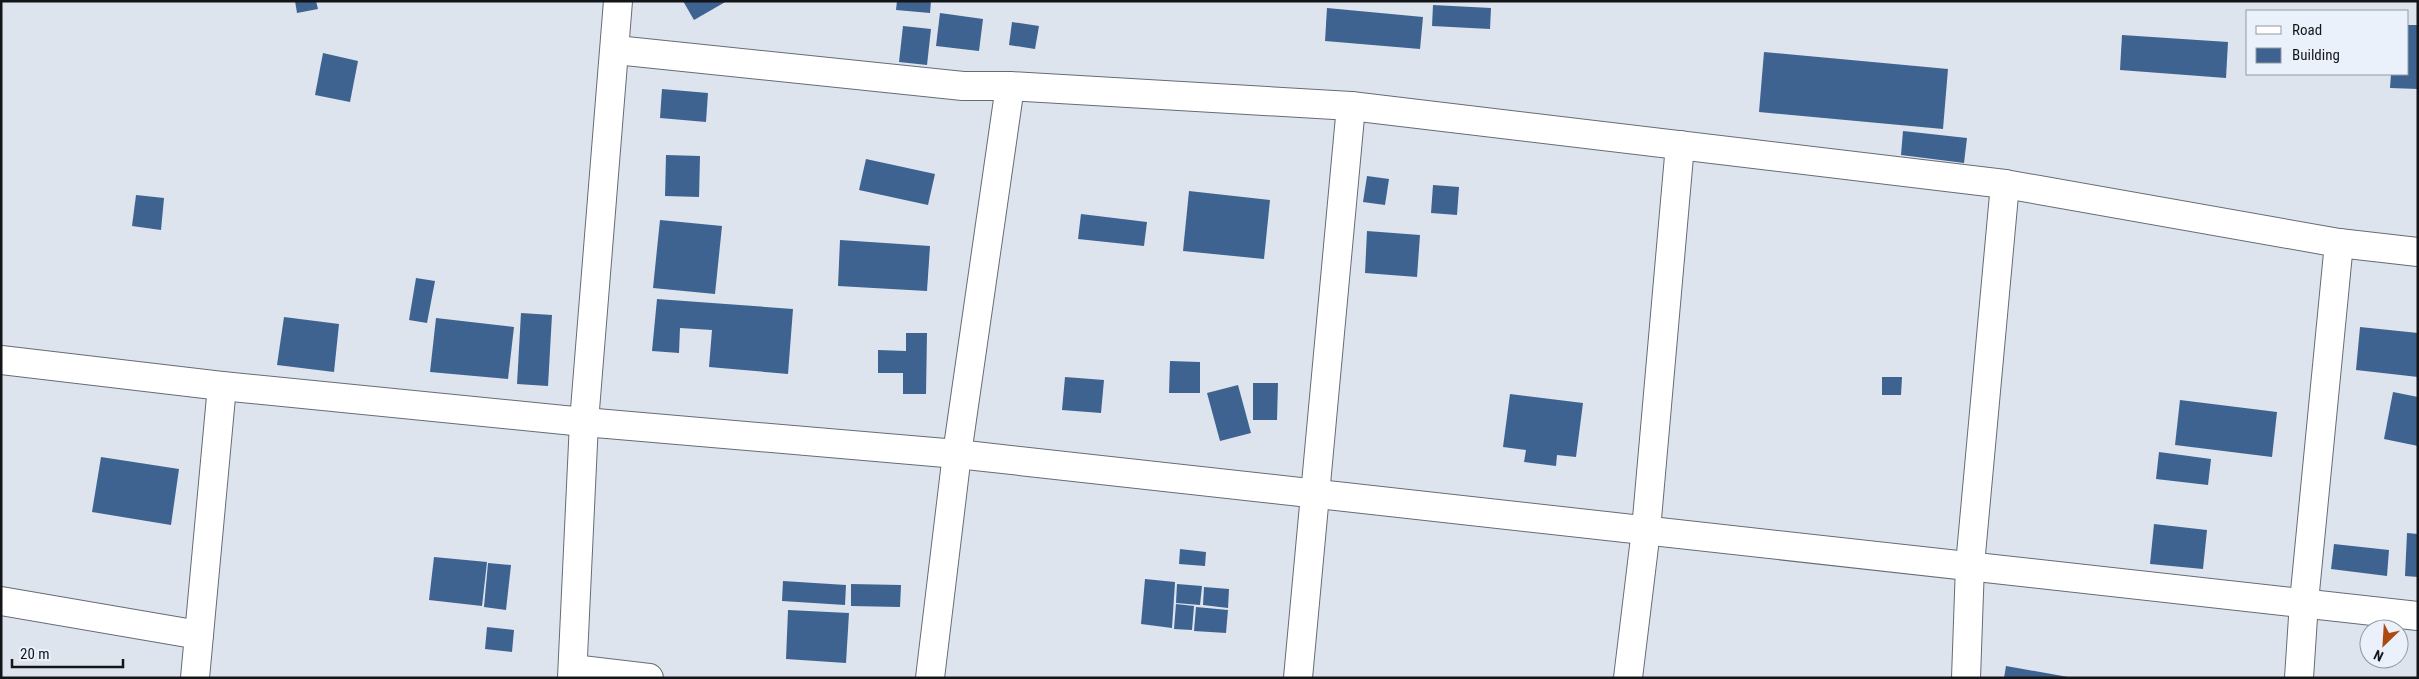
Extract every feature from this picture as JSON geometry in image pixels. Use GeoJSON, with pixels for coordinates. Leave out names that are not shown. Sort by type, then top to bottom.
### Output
{"type":"FeatureCollection","features":[{"type":"Feature","properties":{"kind":"street"},"geometry":{"type":"LineString","coordinates":[[618,1],[616,50],[584,422],[573,674],[649,678]]}},
{"type":"Feature","properties":{"kind":"street"},"geometry":{"type":"LineString","coordinates":[[616,50],[963,86],[1010,86],[1351,106],[2005,184],[2339,243],[2418,252]]}},
{"type":"Feature","properties":{"kind":"street"},"geometry":{"type":"LineString","coordinates":[[930,678],[957,454],[1010,86]]}},
{"type":"Feature","properties":{"kind":"street"},"geometry":{"type":"LineString","coordinates":[[1298,678],[1351,106]]}},
{"type":"Feature","properties":{"kind":"street"},"geometry":{"type":"LineString","coordinates":[[1628,678],[1646,530],[1680,145]]}},
{"type":"Feature","properties":{"kind":"street"},"geometry":{"type":"LineString","coordinates":[[1966,678],[1970,565],[2005,184]]}},
{"type":"Feature","properties":{"kind":"street"},"geometry":{"type":"LineString","coordinates":[[2299,678],[2304,602],[2339,243]]}},
{"type":"Feature","properties":{"kind":"street"},"geometry":{"type":"LineString","coordinates":[[1,360],[222,386],[584,422],[957,454],[2418,616]]}},
{"type":"Feature","properties":{"kind":"street"},"geometry":{"type":"LineString","coordinates":[[195,678],[222,386]]}},
{"type":"Feature","properties":{"kind":"street"},"geometry":{"type":"LineString","coordinates":[[1,601],[199,635]]}},
{"type":"Feature","properties":{"kind":"building"},"geometry":{"type":"Polygon","coordinates":[[[295,1],[316,1],[318,9],[297,13],[295,1]]]}},
{"type":"Feature","properties":{"kind":"building"},"geometry":{"type":"Polygon","coordinates":[[[683,1],[727,1],[694,20],[683,1]]]}},
{"type":"Feature","properties":{"kind":"building"},"geometry":{"type":"Polygon","coordinates":[[[897,1],[931,1],[930,13],[896,10],[897,1]]]}},
{"type":"Feature","properties":{"kind":"building"},"geometry":{"type":"Polygon","coordinates":[[[1433,5],[1491,8],[1490,29],[1432,26],[1433,5]]]}},
{"type":"Feature","properties":{"kind":"building"},"geometry":{"type":"Polygon","coordinates":[[[1327,8],[1423,17],[1420,49],[1325,41],[1327,8]]]}},
{"type":"Feature","properties":{"kind":"building"},"geometry":{"type":"Polygon","coordinates":[[[940,13],[983,19],[979,51],[936,46],[940,13]]]}},
{"type":"Feature","properties":{"kind":"building"},"geometry":{"type":"Polygon","coordinates":[[[1012,22],[1039,26],[1035,49],[1009,45],[1012,22]]]}},
{"type":"Feature","properties":{"kind":"building"},"geometry":{"type":"Polygon","coordinates":[[[2409,25],[2418,25],[2418,89],[2390,88],[2391,75],[2409,75],[2409,25]]]}},
{"type":"Feature","properties":{"kind":"building"},"geometry":{"type":"Polygon","coordinates":[[[903,26],[931,29],[927,65],[899,62],[903,26]]]}},
{"type":"Feature","properties":{"kind":"building"},"geometry":{"type":"Polygon","coordinates":[[[2122,35],[2228,42],[2226,78],[2120,70],[2122,35]]]}},
{"type":"Feature","properties":{"kind":"building"},"geometry":{"type":"Polygon","coordinates":[[[1764,52],[1948,69],[1943,129],[1759,112],[1764,52]]]}},
{"type":"Feature","properties":{"kind":"building"},"geometry":{"type":"Polygon","coordinates":[[[323,53],[358,61],[350,102],[315,95],[323,53]]]}},
{"type":"Feature","properties":{"kind":"building"},"geometry":{"type":"Polygon","coordinates":[[[662,89],[708,93],[706,122],[660,118],[662,89]]]}},
{"type":"Feature","properties":{"kind":"building"},"geometry":{"type":"Polygon","coordinates":[[[1903,131],[1967,138],[1964,163],[1901,155],[1903,131]]]}},
{"type":"Feature","properties":{"kind":"building"},"geometry":{"type":"Polygon","coordinates":[[[666,155],[700,156],[699,197],[665,196],[666,155]]]}},
{"type":"Feature","properties":{"kind":"building"},"geometry":{"type":"Polygon","coordinates":[[[866,159],[935,174],[928,205],[859,190],[866,159]]]}},
{"type":"Feature","properties":{"kind":"building"},"geometry":{"type":"Polygon","coordinates":[[[1367,176],[1389,179],[1385,205],[1363,202],[1367,176]]]}},
{"type":"Feature","properties":{"kind":"building"},"geometry":{"type":"Polygon","coordinates":[[[1433,185],[1459,187],[1457,215],[1431,213],[1433,185]]]}},
{"type":"Feature","properties":{"kind":"building"},"geometry":{"type":"Polygon","coordinates":[[[1189,191],[1270,200],[1264,259],[1183,251],[1189,191]]]}},
{"type":"Feature","properties":{"kind":"building"},"geometry":{"type":"Polygon","coordinates":[[[136,195],[164,198],[161,230],[132,226],[136,195]]]}},
{"type":"Feature","properties":{"kind":"building"},"geometry":{"type":"Polygon","coordinates":[[[1081,214],[1147,222],[1144,246],[1078,239],[1081,214]]]}},
{"type":"Feature","properties":{"kind":"building"},"geometry":{"type":"Polygon","coordinates":[[[660,220],[722,226],[715,294],[653,288],[660,220]]]}},
{"type":"Feature","properties":{"kind":"building"},"geometry":{"type":"Polygon","coordinates":[[[1367,231],[1420,235],[1417,277],[1365,273],[1367,231]]]}},
{"type":"Feature","properties":{"kind":"building"},"geometry":{"type":"Polygon","coordinates":[[[840,240],[930,246],[927,291],[838,286],[840,240]]]}},
{"type":"Feature","properties":{"kind":"building"},"geometry":{"type":"Polygon","coordinates":[[[416,278],[435,281],[427,323],[409,320],[416,278]]]}},
{"type":"Feature","properties":{"kind":"building"},"geometry":{"type":"Polygon","coordinates":[[[657,299],[793,309],[788,374],[709,367],[712,330],[680,328],[679,353],[652,351],[657,299]]]}},
{"type":"Feature","properties":{"kind":"building"},"geometry":{"type":"Polygon","coordinates":[[[521,313],[552,315],[548,386],[517,384],[521,313]]]}},
{"type":"Feature","properties":{"kind":"building"},"geometry":{"type":"Polygon","coordinates":[[[284,317],[339,324],[334,372],[277,365],[284,317]]]}},
{"type":"Feature","properties":{"kind":"building"},"geometry":{"type":"Polygon","coordinates":[[[436,318],[514,327],[508,379],[430,372],[436,318]]]}},
{"type":"Feature","properties":{"kind":"building"},"geometry":{"type":"Polygon","coordinates":[[[2360,327],[2418,333],[2418,377],[2356,370],[2360,327]]]}},
{"type":"Feature","properties":{"kind":"building"},"geometry":{"type":"Polygon","coordinates":[[[906,333],[927,333],[926,394],[903,394],[903,373],[878,373],[878,350],[906,351],[906,333]]]}},
{"type":"Feature","properties":{"kind":"building"},"geometry":{"type":"Polygon","coordinates":[[[1170,361],[1200,362],[1200,393],[1169,393],[1170,361]]]}},
{"type":"Feature","properties":{"kind":"building"},"geometry":{"type":"Polygon","coordinates":[[[1065,377],[1104,380],[1101,413],[1062,410],[1065,377]]]}},
{"type":"Feature","properties":{"kind":"building"},"geometry":{"type":"Polygon","coordinates":[[[1882,377],[1902,377],[1901,395],[1882,395],[1882,377]]]}},
{"type":"Feature","properties":{"kind":"building"},"geometry":{"type":"Polygon","coordinates":[[[1253,383],[1278,383],[1277,420],[1253,420],[1253,383]]]}},
{"type":"Feature","properties":{"kind":"building"},"geometry":{"type":"Polygon","coordinates":[[[1238,385],[1251,433],[1220,441],[1207,393],[1238,385]]]}},
{"type":"Feature","properties":{"kind":"building"},"geometry":{"type":"Polygon","coordinates":[[[2393,392],[2418,397],[2418,446],[2384,439],[2393,392]]]}},
{"type":"Feature","properties":{"kind":"building"},"geometry":{"type":"Polygon","coordinates":[[[1510,394],[1583,403],[1576,457],[1557,455],[1556,466],[1524,462],[1526,450],[1503,447],[1510,394]]]}},
{"type":"Feature","properties":{"kind":"building"},"geometry":{"type":"Polygon","coordinates":[[[2180,400],[2277,412],[2272,457],[2175,445],[2180,400]]]}},
{"type":"Feature","properties":{"kind":"building"},"geometry":{"type":"Polygon","coordinates":[[[2159,452],[2211,459],[2208,485],[2156,479],[2159,452]]]}},
{"type":"Feature","properties":{"kind":"building"},"geometry":{"type":"Polygon","coordinates":[[[101,457],[179,469],[171,525],[92,512],[101,457]]]}},
{"type":"Feature","properties":{"kind":"building"},"geometry":{"type":"Polygon","coordinates":[[[2154,524],[2207,530],[2203,569],[2150,564],[2154,524]]]}},
{"type":"Feature","properties":{"kind":"building"},"geometry":{"type":"Polygon","coordinates":[[[2407,533],[2418,534],[2418,577],[2405,576],[2407,533]]]}},
{"type":"Feature","properties":{"kind":"building"},"geometry":{"type":"Polygon","coordinates":[[[2334,544],[2389,550],[2387,576],[2331,569],[2334,544]]]}},
{"type":"Feature","properties":{"kind":"building"},"geometry":{"type":"Polygon","coordinates":[[[1180,549],[1206,552],[1205,566],[1179,564],[1180,549]]]}},
{"type":"Feature","properties":{"kind":"building"},"geometry":{"type":"Polygon","coordinates":[[[434,557],[487,562],[482,606],[429,600],[434,557]]]}},
{"type":"Feature","properties":{"kind":"building"},"geometry":{"type":"Polygon","coordinates":[[[488,563],[511,565],[506,610],[484,607],[488,563]]]}},
{"type":"Feature","properties":{"kind":"building"},"geometry":{"type":"Polygon","coordinates":[[[1145,579],[1175,582],[1172,628],[1141,624],[1145,579]]]}},
{"type":"Feature","properties":{"kind":"building"},"geometry":{"type":"Polygon","coordinates":[[[783,581],[846,585],[845,605],[782,601],[783,581]]]}},
{"type":"Feature","properties":{"kind":"building"},"geometry":{"type":"Polygon","coordinates":[[[851,584],[901,585],[900,607],[851,606],[851,584]]]}},
{"type":"Feature","properties":{"kind":"building"},"geometry":{"type":"Polygon","coordinates":[[[1177,584],[1202,586],[1200,605],[1176,603],[1177,584]]]}},
{"type":"Feature","properties":{"kind":"building"},"geometry":{"type":"Polygon","coordinates":[[[1204,587],[1229,589],[1228,608],[1203,605],[1204,587]]]}},
{"type":"Feature","properties":{"kind":"building"},"geometry":{"type":"Polygon","coordinates":[[[1176,604],[1194,606],[1192,630],[1174,629],[1176,604]]]}},
{"type":"Feature","properties":{"kind":"building"},"geometry":{"type":"Polygon","coordinates":[[[1196,607],[1228,610],[1226,633],[1194,631],[1196,607]]]}},
{"type":"Feature","properties":{"kind":"building"},"geometry":{"type":"Polygon","coordinates":[[[788,610],[849,613],[846,663],[786,659],[788,610]]]}},
{"type":"Feature","properties":{"kind":"building"},"geometry":{"type":"Polygon","coordinates":[[[487,627],[514,630],[512,652],[485,649],[487,627]]]}},
{"type":"Feature","properties":{"kind":"building"},"geometry":{"type":"Polygon","coordinates":[[[2006,666],[2068,677],[2068,678],[2004,678],[2006,666]]]}}]}
